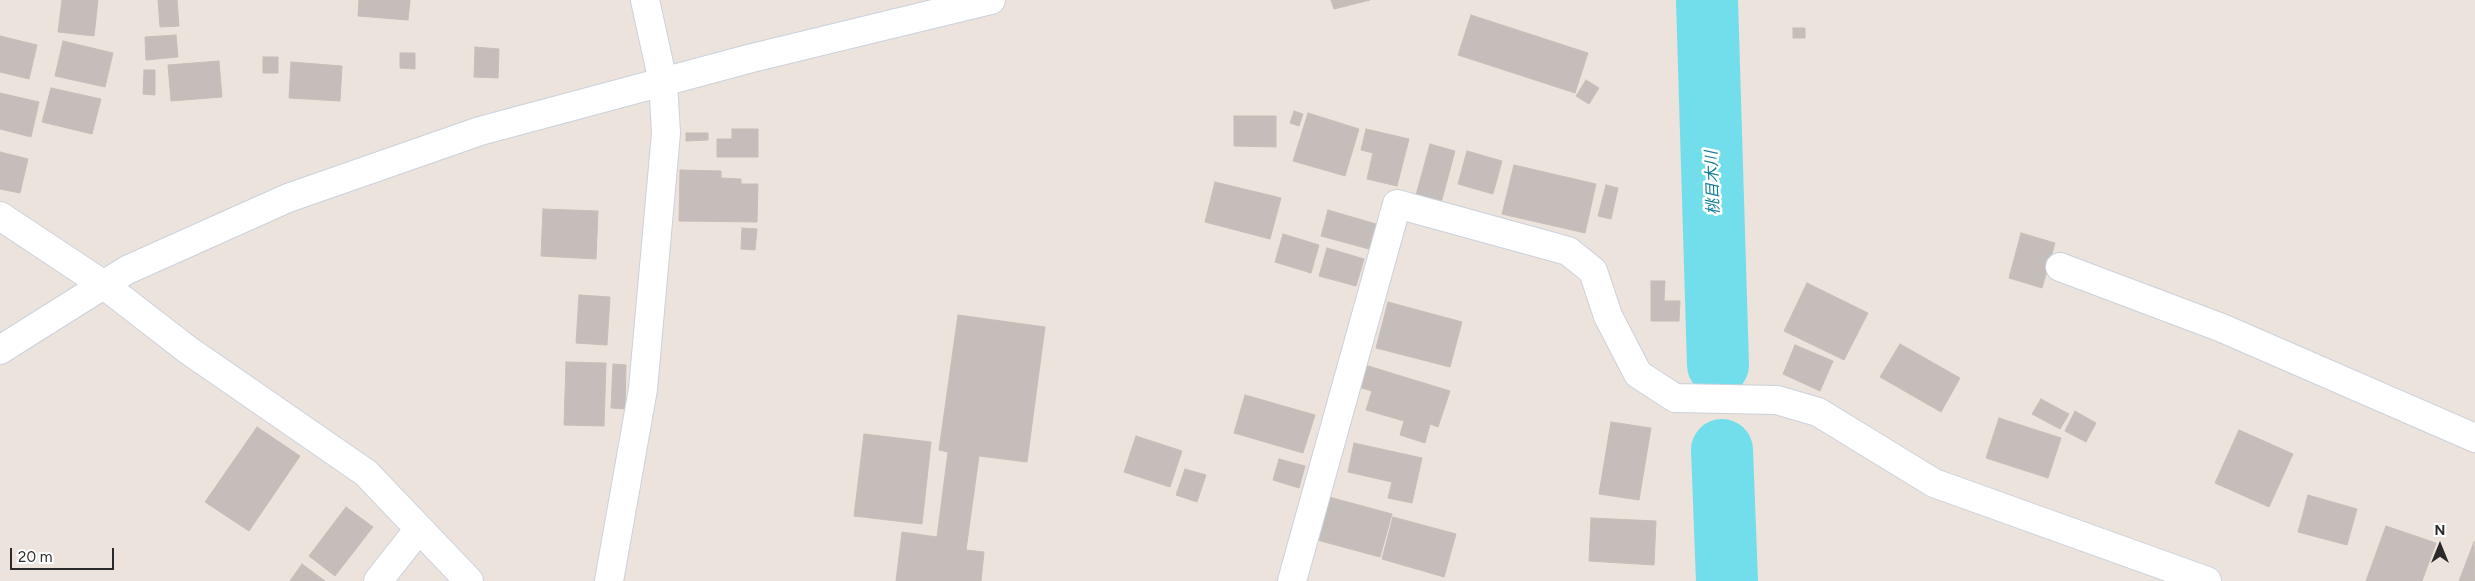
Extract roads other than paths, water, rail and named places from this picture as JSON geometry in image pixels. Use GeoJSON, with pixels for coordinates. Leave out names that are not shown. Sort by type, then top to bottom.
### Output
{"type":"FeatureCollection","features":[{"type":"Feature","properties":{"kind":"street"},"geometry":{"type":"LineString","coordinates":[[609,581],[643,389],[666,133],[663,82],[645,0]]}},
{"type":"Feature","properties":{"kind":"street"},"geometry":{"type":"LineString","coordinates":[[0,350],[127,270],[288,198],[480,131],[663,82],[991,0]]}},
{"type":"Feature","properties":{"kind":"street"},"geometry":{"type":"LineString","coordinates":[[1292,581],[1397,204],[1568,251],[1594,271],[1608,316],[1638,374],[1675,398],[1778,400],[1818,412],[1934,483],[2207,581]]}},
{"type":"Feature","properties":{"kind":"street"},"geometry":{"type":"LineString","coordinates":[[0,216],[104,285],[188,350],[366,473],[469,581]]}},
{"type":"Feature","properties":{"kind":"street"},"geometry":{"type":"LineString","coordinates":[[2060,267],[2222,328],[2475,438]]}},
{"type":"Feature","properties":{"kind":"street"},"geometry":{"type":"LineString","coordinates":[[378,581],[419,529]]}},
{"type":"Feature","properties":{"kind":"waterway","name":"桃目木川"},"geometry":{"type":"LineString","coordinates":[[1707,0],[1718,365]]}},
{"type":"Feature","properties":{"kind":"waterway","name":"桃目木川"},"geometry":{"type":"LineString","coordinates":[[1722,450],[1727,581]]}}]}
